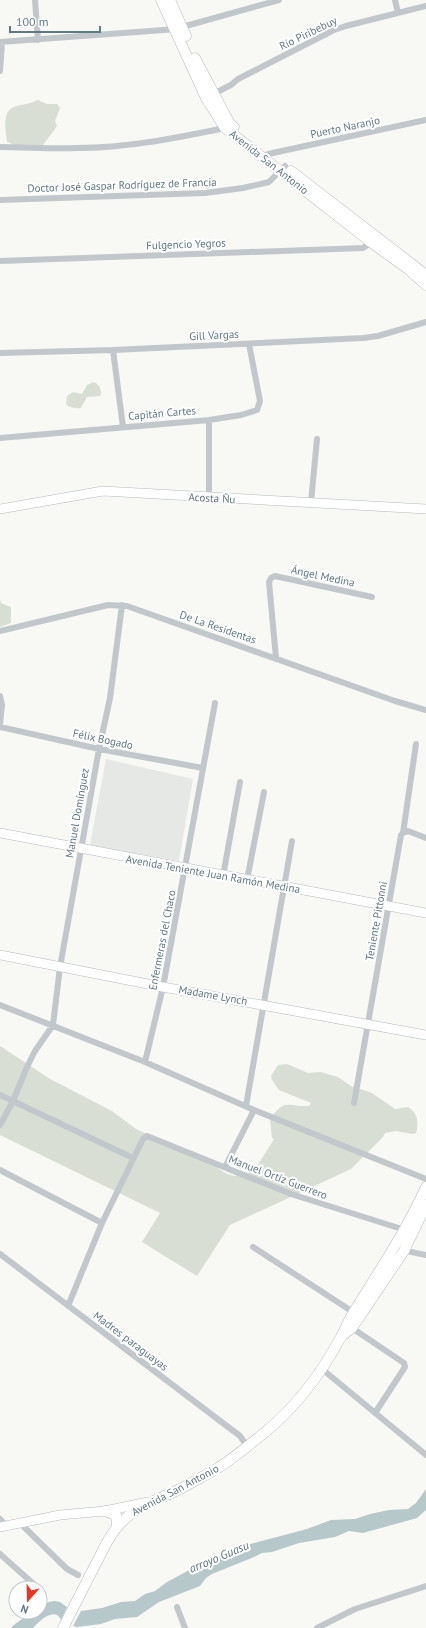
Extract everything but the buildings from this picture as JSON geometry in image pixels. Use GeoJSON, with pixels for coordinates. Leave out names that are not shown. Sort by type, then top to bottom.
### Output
{"type":"FeatureCollection","features":[{"type":"Feature","properties":{"kind":"main road","name":"Avenida San Antonio"},"geometry":{"type":"LineString","coordinates":[[161,0],[178,27],[225,128],[282,169],[375,240],[426,275]]}},
{"type":"Feature","properties":{"kind":"main road","name":"Avenida San Antonio"},"geometry":{"type":"LineString","coordinates":[[170,0],[178,27]]}},
{"type":"Feature","properties":{"kind":"main road","name":"Avenida San Antonio"},"geometry":{"type":"LineString","coordinates":[[210,96],[230,124],[268,154],[282,169]]}},
{"type":"Feature","properties":{"kind":"main road","name":"Avenida San Antonio"},"geometry":{"type":"LineString","coordinates":[[375,240],[426,285]]}},
{"type":"Feature","properties":{"kind":"main road","name":"Avenida San Antonio"},"geometry":{"type":"LineString","coordinates":[[64,1627],[101,1553],[117,1526],[128,1515],[150,1501],[178,1490],[218,1467],[247,1446],[265,1432],[294,1403],[322,1369],[342,1336],[354,1312],[399,1249],[405,1230],[426,1187]]}},
{"type":"Feature","properties":{"kind":"main road","name":"Avenida San Antonio"},"geometry":{"type":"LineString","coordinates":[[342,1336],[352,1328],[426,1205]]}},
{"type":"Feature","properties":{"kind":"main road"},"geometry":{"type":"LineString","coordinates":[[105,1511],[116,1515],[117,1526]]}},
{"type":"Feature","properties":{"kind":"street"},"geometry":{"type":"LineString","coordinates":[[35,0],[38,40]]}},
{"type":"Feature","properties":{"kind":"street"},"geometry":{"type":"LineString","coordinates":[[0,72],[1,42],[178,27],[279,0]]}},
{"type":"Feature","properties":{"kind":"street"},"geometry":{"type":"LineString","coordinates":[[395,0],[398,13]]}},
{"type":"Feature","properties":{"kind":"street","name":"Río Piribebuy"},"geometry":{"type":"LineString","coordinates":[[210,96],[231,85],[238,79],[334,30],[426,6]]}},
{"type":"Feature","properties":{"kind":"street","name":"Puerto Naranjo"},"geometry":{"type":"LineString","coordinates":[[268,154],[426,120]]}},
{"type":"Feature","properties":{"kind":"street"},"geometry":{"type":"LineString","coordinates":[[0,147],[93,147],[170,139],[225,128]]}},
{"type":"Feature","properties":{"kind":"street","name":"Doctor José Gaspar Rodríguez de Francia"},"geometry":{"type":"LineString","coordinates":[[0,200],[205,193],[243,188],[269,182],[282,169]]}},
{"type":"Feature","properties":{"kind":"street","name":"Fulgencio Yegros"},"geometry":{"type":"LineString","coordinates":[[0,261],[363,248],[375,240]]}},
{"type":"Feature","properties":{"kind":"street","name":"Gill Vargas"},"geometry":{"type":"LineString","coordinates":[[0,352],[113,350],[363,338],[378,336],[426,322]]}},
{"type":"Feature","properties":{"kind":"street","name":"Capitán Cartes"},"geometry":{"type":"LineString","coordinates":[[0,438],[209,420],[256,410],[260,401],[249,344]]}},
{"type":"Feature","properties":{"kind":"street"},"geometry":{"type":"LineString","coordinates":[[113,350],[123,427]]}},
{"type":"Feature","properties":{"kind":"street"},"geometry":{"type":"LineString","coordinates":[[209,420],[209,498]]}},
{"type":"Feature","properties":{"kind":"street"},"geometry":{"type":"LineString","coordinates":[[311,502],[317,439]]}},
{"type":"Feature","properties":{"kind":"street","name":"Acosta Ñu"},"geometry":{"type":"LineString","coordinates":[[0,509],[104,491],[426,509]]}},
{"type":"Feature","properties":{"kind":"street","name":"Ángel Medina"},"geometry":{"type":"LineString","coordinates":[[276,658],[269,582],[271,578],[275,576],[372,597]]}},
{"type":"Feature","properties":{"kind":"street","name":"De La Residentas"},"geometry":{"type":"LineString","coordinates":[[0,631],[108,605],[122,605],[395,701],[426,710]]}},
{"type":"Feature","properties":{"kind":"street","name":"Manuel Domínguez"},"geometry":{"type":"LineString","coordinates":[[53,1026],[60,966],[80,849],[111,690],[122,605]]}},
{"type":"Feature","properties":{"kind":"street"},"geometry":{"type":"LineString","coordinates":[[0,696],[2,706],[0,725]]}},
{"type":"Feature","properties":{"kind":"street","name":"Enfermeras del Chaco"},"geometry":{"type":"LineString","coordinates":[[145,1062],[163,987],[186,869],[215,704]]}},
{"type":"Feature","properties":{"kind":"street","name":"Félix Bogado"},"geometry":{"type":"LineString","coordinates":[[0,725],[99,749],[203,768]]}},
{"type":"Feature","properties":{"kind":"street","name":"Teniente Pittonni"},"geometry":{"type":"LineString","coordinates":[[354,1102],[401,835],[403,833],[416,744]]}},
{"type":"Feature","properties":{"kind":"street"},"geometry":{"type":"LineString","coordinates":[[223,876],[240,782]]}},
{"type":"Feature","properties":{"kind":"street"},"geometry":{"type":"LineString","coordinates":[[247,880],[264,792]]}},
{"type":"Feature","properties":{"kind":"street"},"geometry":{"type":"LineString","coordinates":[[403,833],[408,831],[426,838]]}},
{"type":"Feature","properties":{"kind":"street","name":"Avenida Teniente Juan Ramón Medina"},"geometry":{"type":"LineString","coordinates":[[0,833],[426,913]]}},
{"type":"Feature","properties":{"kind":"street"},"geometry":{"type":"LineString","coordinates":[[246,1106],[292,841]]}},
{"type":"Feature","properties":{"kind":"street","name":"Madame Lynch"},"geometry":{"type":"LineString","coordinates":[[0,955],[163,987],[264,1004],[426,1035]]}},
{"type":"Feature","properties":{"kind":"street"},"geometry":{"type":"LineString","coordinates":[[0,1005],[145,1062],[254,1110],[426,1179]]}},
{"type":"Feature","properties":{"kind":"street"},"geometry":{"type":"LineString","coordinates":[[0,1125],[13,1101],[35,1051],[53,1026]]}},
{"type":"Feature","properties":{"kind":"street"},"geometry":{"type":"LineString","coordinates":[[0,1095],[133,1158],[102,1223],[68,1306]]}},
{"type":"Feature","properties":{"kind":"street"},"geometry":{"type":"LineString","coordinates":[[225,1167],[254,1110]]}},
{"type":"Feature","properties":{"kind":"street","name":"Manuel Ortíz Guerrero"},"geometry":{"type":"LineString","coordinates":[[133,1158],[147,1136],[290,1194],[405,1230]]}},
{"type":"Feature","properties":{"kind":"street"},"geometry":{"type":"LineString","coordinates":[[0,1170],[102,1223]]}},
{"type":"Feature","properties":{"kind":"street"},"geometry":{"type":"LineString","coordinates":[[253,1247],[354,1312]]}},
{"type":"Feature","properties":{"kind":"street"},"geometry":{"type":"LineString","coordinates":[[399,1249],[426,1255]]}},
{"type":"Feature","properties":{"kind":"street","name":"Madres paraguayas"},"geometry":{"type":"LineString","coordinates":[[0,1254],[240,1436],[247,1446]]}},
{"type":"Feature","properties":{"kind":"street"},"geometry":{"type":"LineString","coordinates":[[352,1328],[404,1363],[406,1366],[375,1413]]}},
{"type":"Feature","properties":{"kind":"street"},"geometry":{"type":"LineString","coordinates":[[322,1369],[426,1455]]}},
{"type":"Feature","properties":{"kind":"street"},"geometry":{"type":"LineString","coordinates":[[2,1524],[60,1515],[105,1511],[150,1501]]}},
{"type":"Feature","properties":{"kind":"street"},"geometry":{"type":"LineString","coordinates":[[20,1522],[67,1568],[78,1575]]}},
{"type":"Feature","properties":{"kind":"street"},"geometry":{"type":"LineString","coordinates":[[0,1554],[29,1580]]}},
{"type":"Feature","properties":{"kind":"street"},"geometry":{"type":"LineString","coordinates":[[317,1628],[355,1610],[426,1586]]}},
{"type":"Feature","properties":{"kind":"street"},"geometry":{"type":"LineString","coordinates":[[177,1607],[185,1628]]}},
{"type":"Feature","properties":{"kind":"shaded area"},"geometry":{"type":"Polygon","coordinates":[[[38,100],[47,104],[57,104],[60,108],[55,121],[57,126],[43,145],[23,148],[7,142],[5,123],[7,113],[14,107],[38,100]]]}},
{"type":"Feature","properties":{"kind":"shaded area"},"geometry":{"type":"Polygon","coordinates":[[[94,382],[100,388],[100,396],[87,397],[81,408],[73,408],[66,404],[67,396],[73,392],[82,394],[87,385],[94,382]]]}},
{"type":"Feature","properties":{"kind":"shaded area"},"geometry":{"type":"Polygon","coordinates":[[[0,599],[1,603],[11,607],[11,623],[0,627],[0,599]]]}},
{"type":"Feature","properties":{"kind":"shaded area"},"geometry":{"type":"Polygon","coordinates":[[[106,759],[193,779],[179,861],[90,845],[106,759]]]}},
{"type":"Feature","properties":{"kind":"shaded area"},"geometry":{"type":"Polygon","coordinates":[[[0,1046],[50,1079],[112,1111],[136,1129],[209,1162],[225,1173],[234,1176],[254,1171],[274,1139],[272,1138],[270,1120],[279,1108],[287,1105],[309,1106],[311,1103],[279,1090],[271,1076],[278,1065],[287,1064],[308,1073],[320,1072],[338,1077],[351,1086],[372,1093],[395,1109],[408,1107],[416,1115],[417,1129],[416,1133],[412,1134],[396,1131],[385,1133],[383,1137],[351,1169],[230,1225],[197,1276],[142,1242],[160,1213],[0,1135],[0,1046]]]}},
{"type":"Feature","properties":{"kind":"water","name":"arroyo Guasu"},"geometry":{"type":"Polygon","coordinates":[[[426,1489],[426,1510],[417,1518],[363,1533],[349,1531],[335,1537],[299,1543],[272,1552],[262,1553],[212,1574],[206,1578],[200,1586],[159,1602],[137,1617],[115,1619],[101,1624],[77,1627],[73,1626],[81,1611],[102,1608],[121,1602],[135,1601],[195,1567],[243,1546],[307,1529],[331,1520],[355,1519],[389,1510],[408,1509],[416,1503],[426,1489]]]}},
{"type":"Feature","properties":{"kind":"water"},"geometry":{"type":"Polygon","coordinates":[[[49,1602],[60,1602],[67,1607],[61,1620],[55,1614],[48,1616],[49,1602]]]}},
{"type":"Feature","properties":{"kind":"water"},"geometry":{"type":"Polygon","coordinates":[[[21,1620],[42,1620],[33,1628],[11,1628],[21,1620]]]}}]}
